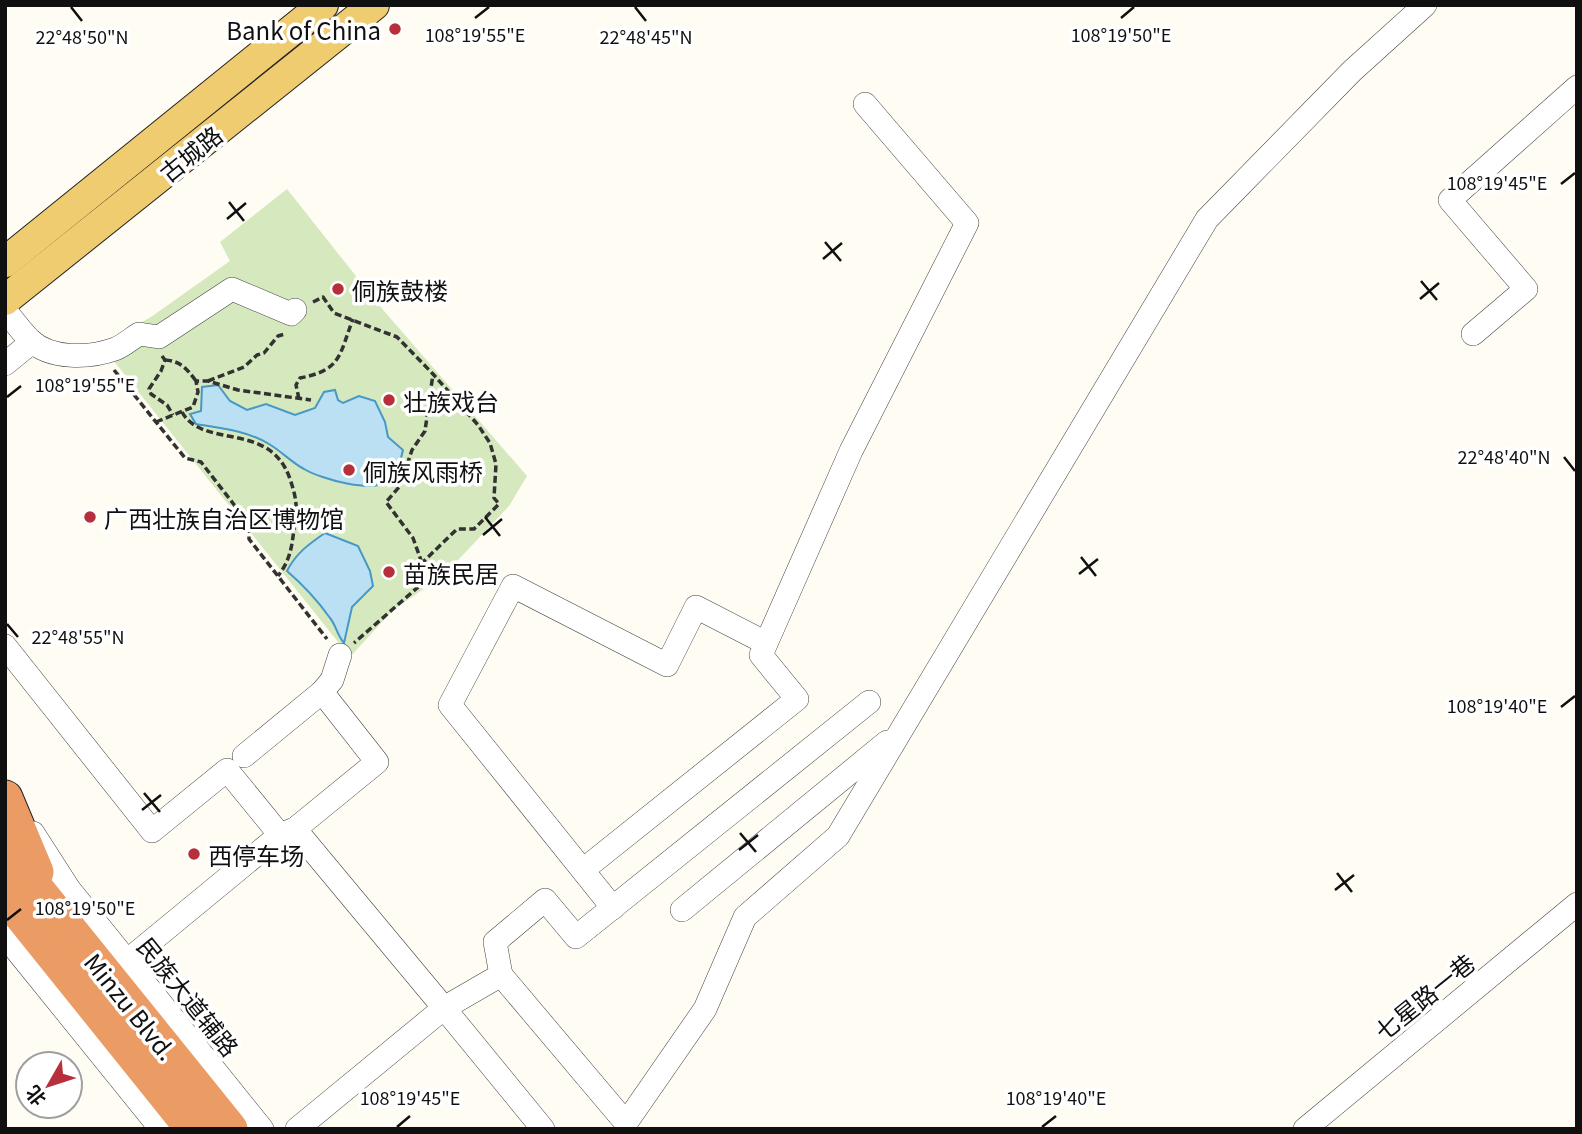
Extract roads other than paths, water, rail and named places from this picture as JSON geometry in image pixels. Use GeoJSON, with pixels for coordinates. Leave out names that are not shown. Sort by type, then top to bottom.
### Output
{"type":"FeatureCollection","features":[{"type":"Feature","properties":{"kind":"highway"},"geometry":{"type":"LineString","coordinates":[[5,798],[49,905]]}},
{"type":"Feature","properties":{"kind":"highway","name":"Minzu Blvd."},"geometry":{"type":"LineString","coordinates":[[5,850],[230,1129]]}},
{"type":"Feature","properties":{"kind":"highway","name":"Minzu Blvd."},"geometry":{"type":"LineString","coordinates":[[5,895],[193,1129]]}},
{"type":"Feature","properties":{"kind":"main road","name":"古城路"},"geometry":{"type":"LineString","coordinates":[[5,262],[323,5]]}},
{"type":"Feature","properties":{"kind":"main road","name":"古城路"},"geometry":{"type":"LineString","coordinates":[[5,300],[374,5]]}},
{"type":"Feature","properties":{"kind":"street"},"geometry":{"type":"LineString","coordinates":[[869,702],[576,937],[545,900],[495,943],[501,975],[626,1123],[705,1009],[745,917],[838,836],[1206,219],[1352,71],[1425,5]]}},
{"type":"Feature","properties":{"kind":"street"},"geometry":{"type":"LineString","coordinates":[[1473,334],[1526,289],[1450,200],[1577,87]]}},
{"type":"Feature","properties":{"kind":"street"},"geometry":{"type":"LineString","coordinates":[[583,870],[797,699],[761,655],[851,451],[967,223],[865,104]]}},
{"type":"Feature","properties":{"kind":"street"},"geometry":{"type":"LineString","coordinates":[[5,310],[33,342],[45,350],[62,355],[100,353],[117,349],[139,334],[159,337],[232,289],[293,312]]}},
{"type":"Feature","properties":{"kind":"street"},"geometry":{"type":"LineString","coordinates":[[5,364],[33,342]]}},
{"type":"Feature","properties":{"kind":"street"},"geometry":{"type":"LineString","coordinates":[[613,908],[450,705],[513,586],[667,665],[696,607],[766,643]]}},
{"type":"Feature","properties":{"kind":"street"},"geometry":{"type":"LineString","coordinates":[[8,654],[152,831],[227,770],[288,832],[444,1008],[543,1129]]}},
{"type":"Feature","properties":{"kind":"street"},"geometry":{"type":"LineString","coordinates":[[244,756],[322,692],[332,680],[340,655]]}},
{"type":"Feature","properties":{"kind":"street"},"geometry":{"type":"LineString","coordinates":[[127,961],[377,762],[322,692]]}},
{"type":"Feature","properties":{"kind":"street"},"geometry":{"type":"LineString","coordinates":[[682,910],[900,731]]}},
{"type":"Feature","properties":{"kind":"street","name":"民族大道辅路"},"geometry":{"type":"LineString","coordinates":[[5,791],[69,889],[262,1129]]}},
{"type":"Feature","properties":{"kind":"street","name":"七星路一巷"},"geometry":{"type":"LineString","coordinates":[[1305,1129],[1577,904]]}},
{"type":"Feature","properties":{"kind":"street"},"geometry":{"type":"LineString","coordinates":[[5,936],[161,1129]]}},
{"type":"Feature","properties":{"kind":"street"},"geometry":{"type":"LineString","coordinates":[[297,1129],[444,1008],[501,975]]}},
{"type":"Feature","properties":{"kind":"water"},"geometry":{"type":"Polygon","coordinates":[[[218,385],[230,401],[247,410],[266,404],[295,415],[315,408],[324,392],[335,390],[338,400],[343,403],[359,396],[375,401],[385,422],[388,437],[403,450],[397,469],[383,484],[348,484],[304,469],[252,436],[196,424],[190,414],[201,411],[202,387],[218,385]]]}},
{"type":"Feature","properties":{"kind":"water"},"geometry":{"type":"Polygon","coordinates":[[[325,533],[358,546],[370,571],[373,586],[352,607],[344,643],[320,605],[287,571],[308,545],[325,533]]]}},
{"type":"Feature","properties":{"kind":"place","name":"Bank of China"},"geometry":{"type":"Point","coordinates":[395,29]}},
{"type":"Feature","properties":{"kind":"place","name":"侗族鼓楼"},"geometry":{"type":"Point","coordinates":[338,289]}},
{"type":"Feature","properties":{"kind":"place","name":"壮族戏台"},"geometry":{"type":"Point","coordinates":[389,400]}},
{"type":"Feature","properties":{"kind":"place","name":"侗族风雨桥"},"geometry":{"type":"Point","coordinates":[349,470]}},
{"type":"Feature","properties":{"kind":"place","name":"广西壮族自治区博物馆"},"geometry":{"type":"Point","coordinates":[90,517]}},
{"type":"Feature","properties":{"kind":"place","name":"苗族民居"},"geometry":{"type":"Point","coordinates":[389,572]}},
{"type":"Feature","properties":{"kind":"place","name":"西停车场"},"geometry":{"type":"Point","coordinates":[194,854]}}]}
